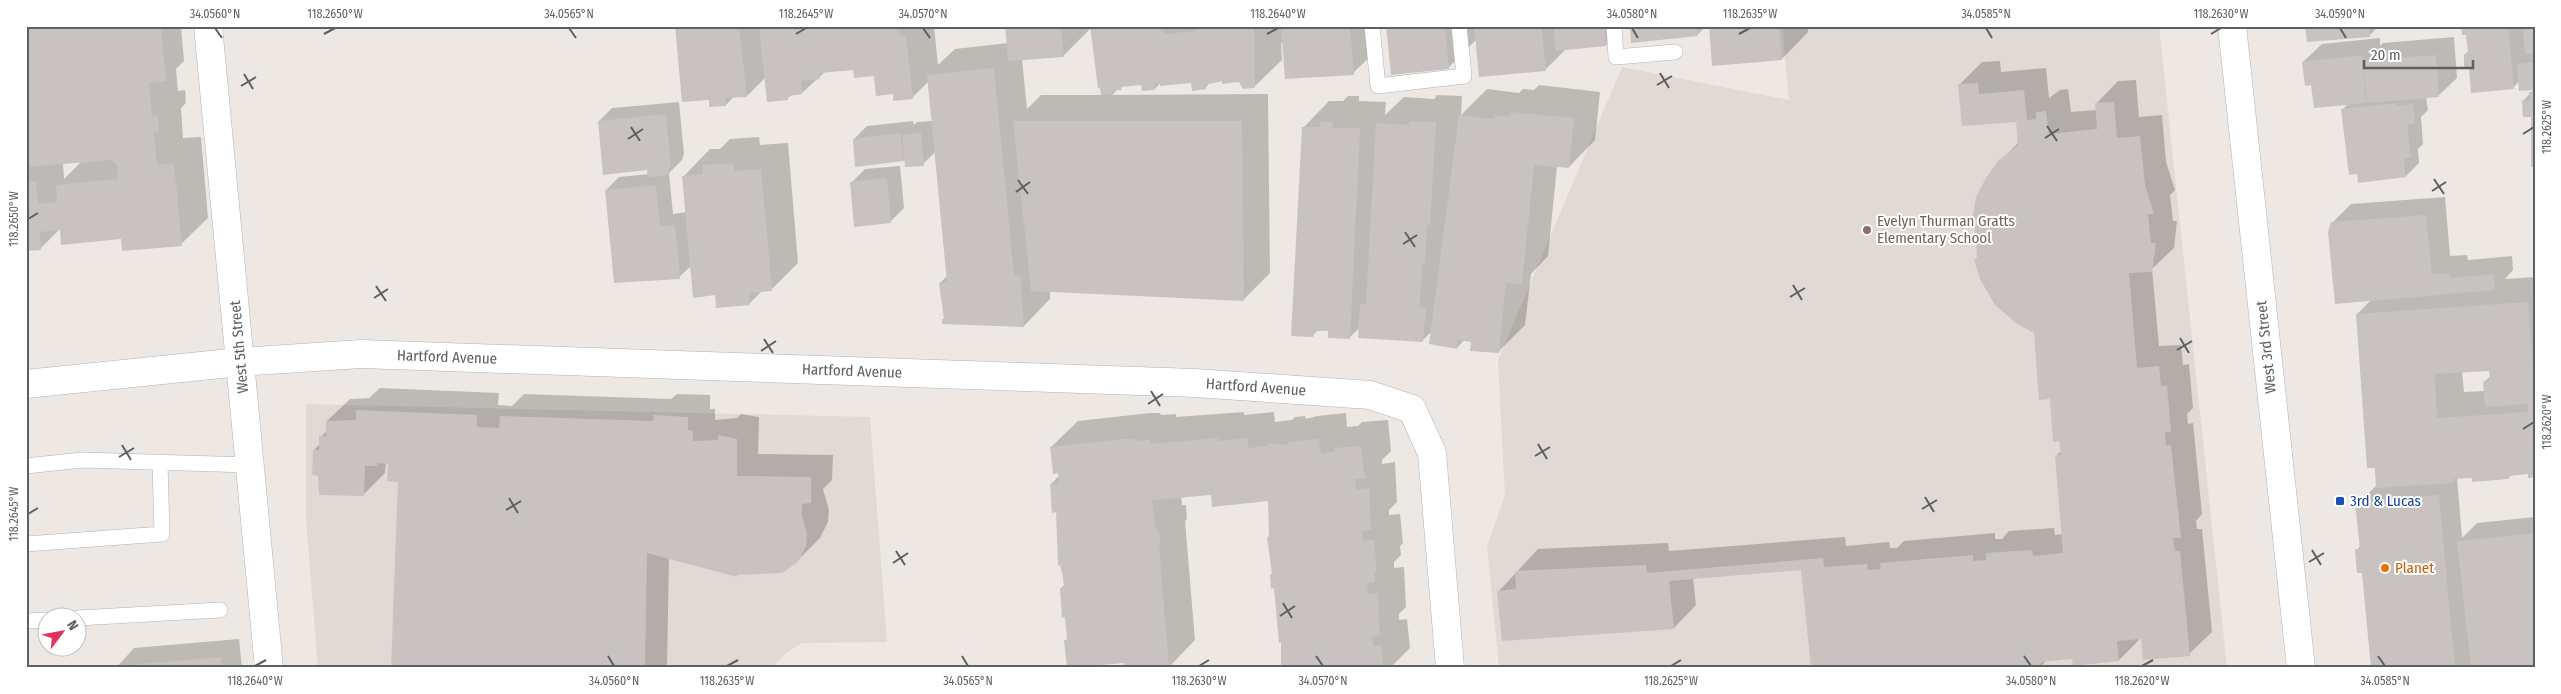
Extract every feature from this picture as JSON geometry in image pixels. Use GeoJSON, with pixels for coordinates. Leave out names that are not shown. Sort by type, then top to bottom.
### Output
{"type":"FeatureCollection","features":[{"type":"Feature","properties":{"kind":"street","name":"West 5th Street"},"geometry":{"type":"LineString","coordinates":[[208,26],[269,668]]}},
{"type":"Feature","properties":{"kind":"street","name":"West 3rd Street"},"geometry":{"type":"LineString","coordinates":[[2232,26],[2301,668]]}},
{"type":"Feature","properties":{"kind":"street","name":"Hartford Avenue"},"geometry":{"type":"LineString","coordinates":[[26,384],[240,362],[360,354],[1195,383],[1370,395],[1412,410],[1432,453],[1450,668]]}},
{"type":"Feature","properties":{"kind":"lane"},"geometry":{"type":"LineString","coordinates":[[1372,26],[1378,86],[1464,76],[1459,26]]}},
{"type":"Feature","properties":{"kind":"lane"},"geometry":{"type":"LineString","coordinates":[[1614,26],[1616,57],[1675,52]]}},
{"type":"Feature","properties":{"kind":"lane"},"geometry":{"type":"LineString","coordinates":[[26,466],[82,460],[250,465]]}},
{"type":"Feature","properties":{"kind":"lane"},"geometry":{"type":"LineString","coordinates":[[26,544],[162,534],[160,462]]}},
{"type":"Feature","properties":{"kind":"lane"},"geometry":{"type":"LineString","coordinates":[[88,617],[220,610]]}},
{"type":"Feature","properties":{"kind":"shaded area","name":"Evelyn Thurman Gratts Elementary School"},"geometry":{"type":"Polygon","coordinates":[[[1782,26],[2159,26],[2227,668],[1499,668],[1487,546],[1505,496],[1498,360],[1622,67],[1789,100],[1782,26]]]}},
{"type":"Feature","properties":{"kind":"shaded area"},"geometry":{"type":"Polygon","coordinates":[[[306,404],[870,417],[887,642],[802,643],[785,654],[772,668],[318,668],[306,519],[306,404]]]}},
{"type":"Feature","properties":{"kind":"building"},"geometry":{"type":"Polygon","coordinates":[[[26,26],[161,26],[166,81],[149,83],[152,117],[158,116],[159,131],[154,132],[157,165],[174,163],[182,246],[122,251],[121,239],[61,245],[60,230],[40,232],[41,250],[26,251],[26,182],[36,181],[38,204],[57,202],[56,185],[117,179],[118,167],[112,160],[26,167],[26,26]]]}},
{"type":"Feature","properties":{"kind":"building"},"geometry":{"type":"Polygon","coordinates":[[[675,26],[739,26],[747,97],[725,98],[726,106],[709,107],[709,100],[682,102],[675,26]]]}},
{"type":"Feature","properties":{"kind":"building"},"geometry":{"type":"Polygon","coordinates":[[[759,26],[899,26],[900,37],[906,36],[913,99],[893,101],[893,94],[876,96],[874,76],[854,78],[853,70],[819,73],[820,79],[801,81],[802,94],[788,96],[788,100],[767,102],[759,26]]]}},
{"type":"Feature","properties":{"kind":"building"},"geometry":{"type":"Polygon","coordinates":[[[1005,26],[1061,26],[1064,57],[1008,61],[1005,26]]]}},
{"type":"Feature","properties":{"kind":"building"},"geometry":{"type":"Polygon","coordinates":[[[1090,26],[1163,26],[1164,34],[1195,31],[1194,26],[1254,26],[1255,88],[1243,89],[1239,82],[1222,84],[1222,81],[1205,85],[1206,89],[1192,91],[1191,83],[1160,86],[1160,83],[1155,84],[1155,90],[1142,91],[1141,85],[1121,87],[1122,90],[1115,90],[1115,87],[1114,94],[1101,95],[1100,88],[1098,88],[1090,26]]]}},
{"type":"Feature","properties":{"kind":"building"},"geometry":{"type":"Polygon","coordinates":[[[1281,26],[1350,26],[1354,75],[1285,79],[1281,26]]]}},
{"type":"Feature","properties":{"kind":"building"},"geometry":{"type":"Polygon","coordinates":[[[1386,26],[1445,26],[1449,69],[1391,75],[1386,26]]]}},
{"type":"Feature","properties":{"kind":"building"},"geometry":{"type":"Polygon","coordinates":[[[1474,26],[1541,26],[1546,71],[1479,77],[1474,26]]]}},
{"type":"Feature","properties":{"kind":"building"},"geometry":{"type":"Polygon","coordinates":[[[1553,26],[1605,26],[1606,46],[1556,51],[1553,26]]]}},
{"type":"Feature","properties":{"kind":"building"},"geometry":{"type":"Polygon","coordinates":[[[1630,26],[1697,26],[1698,36],[1631,43],[1630,26]]]}},
{"type":"Feature","properties":{"kind":"building"},"geometry":{"type":"Polygon","coordinates":[[[1709,26],[1779,26],[1782,60],[1712,66],[1709,26]]]}},
{"type":"Feature","properties":{"kind":"building"},"geometry":{"type":"Polygon","coordinates":[[[2305,26],[2369,26],[2370,37],[2307,42],[2305,26]]]}},
{"type":"Feature","properties":{"kind":"building"},"geometry":{"type":"Polygon","coordinates":[[[2461,26],[2508,26],[2514,89],[2471,93],[2469,68],[2464,68],[2464,54],[2468,54],[2466,35],[2462,35],[2461,26]]]}},
{"type":"Feature","properties":{"kind":"building"},"geometry":{"type":"Polygon","coordinates":[[[2520,26],[2535,26],[2535,53],[2525,54],[2523,29],[2520,29],[2520,26]]]}},
{"type":"Feature","properties":{"kind":"building"},"geometry":{"type":"Polygon","coordinates":[[[2362,55],[2366,103],[2314,108],[2311,85],[2305,86],[2302,62],[2362,55]]]}},
{"type":"Feature","properties":{"kind":"building"},"geometry":{"type":"Polygon","coordinates":[[[2436,55],[2439,97],[2367,103],[2363,61],[2436,55]]]}},
{"type":"Feature","properties":{"kind":"building"},"geometry":{"type":"Polygon","coordinates":[[[2535,62],[2535,90],[2519,91],[2517,64],[2535,62]]]}},
{"type":"Feature","properties":{"kind":"building"},"geometry":{"type":"Polygon","coordinates":[[[994,68],[1014,276],[1020,275],[1024,327],[942,324],[942,319],[944,319],[939,283],[947,282],[927,75],[994,68]]]}},
{"type":"Feature","properties":{"kind":"building"},"geometry":{"type":"Polygon","coordinates":[[[1978,83],[1979,94],[2024,90],[2027,120],[2036,119],[2036,112],[2046,111],[2049,134],[2097,129],[2095,103],[2114,102],[2117,138],[2140,136],[2145,185],[2154,214],[2148,214],[2151,243],[2156,243],[2152,272],[2129,273],[2137,368],[2159,366],[2161,386],[2167,386],[2171,432],[2165,432],[2166,445],[2171,445],[2181,538],[2173,538],[2175,551],[2180,551],[2190,656],[2143,660],[2141,639],[2117,641],[2119,661],[2073,666],[2072,659],[2041,662],[2040,668],[1811,668],[1801,570],[1669,581],[1674,629],[1502,641],[1497,591],[1516,589],[1515,571],[1646,565],[1647,573],[1823,558],[1824,567],[1867,564],[1868,570],[1881,569],[1880,563],[1973,555],[1973,561],[1986,560],[1986,553],[2032,550],[2033,556],[2063,553],[2055,455],[2061,455],[2059,441],[2053,442],[2050,399],[2039,400],[2034,333],[2016,323],[1995,305],[1980,279],[1974,259],[1977,259],[1975,227],[1971,228],[1976,197],[1998,161],[2018,145],[2016,122],[1962,126],[1958,84],[1978,83]]]}},
{"type":"Feature","properties":{"kind":"building"},"geometry":{"type":"Polygon","coordinates":[[[2529,92],[2535,92],[2535,167],[2531,167],[2531,117],[2523,117],[2522,101],[2530,100],[2529,92]]]}},
{"type":"Feature","properties":{"kind":"building"},"geometry":{"type":"Polygon","coordinates":[[[2397,103],[2397,106],[2413,104],[2415,124],[2407,125],[2411,158],[2404,159],[2406,177],[2358,183],[2357,174],[2349,175],[2341,109],[2397,103]]]}},
{"type":"Feature","properties":{"kind":"building"},"geometry":{"type":"Polygon","coordinates":[[[1511,112],[1574,118],[1569,168],[1534,165],[1522,284],[1506,283],[1499,353],[1470,351],[1471,342],[1457,340],[1457,349],[1429,344],[1459,115],[1494,119],[1495,115],[1510,117],[1511,112]]]}},
{"type":"Feature","properties":{"kind":"building"},"geometry":{"type":"Polygon","coordinates":[[[666,114],[671,168],[668,169],[669,175],[648,177],[647,170],[603,175],[598,121],[666,114]]]}},
{"type":"Feature","properties":{"kind":"building"},"geometry":{"type":"Polygon","coordinates":[[[1013,121],[1242,121],[1244,301],[1031,291],[1013,121]]]}},
{"type":"Feature","properties":{"kind":"building"},"geometry":{"type":"Polygon","coordinates":[[[1410,121],[1436,122],[1430,225],[1427,225],[1425,263],[1422,263],[1420,307],[1426,307],[1423,342],[1358,338],[1360,304],[1366,305],[1376,123],[1409,125],[1410,121]]]}},
{"type":"Feature","properties":{"kind":"building"},"geometry":{"type":"Polygon","coordinates":[[[1320,122],[1333,122],[1333,128],[1360,128],[1350,339],[1328,338],[1328,331],[1314,331],[1313,337],[1291,336],[1302,127],[1320,127],[1320,122]]]}},
{"type":"Feature","properties":{"kind":"building"},"geometry":{"type":"Polygon","coordinates":[[[900,133],[904,161],[855,167],[853,139],[900,133]]]}},
{"type":"Feature","properties":{"kind":"building"},"geometry":{"type":"Polygon","coordinates":[[[921,133],[924,166],[905,167],[902,135],[921,133]]]}},
{"type":"Feature","properties":{"kind":"building"},"geometry":{"type":"Polygon","coordinates":[[[733,163],[734,171],[761,169],[772,291],[749,293],[750,305],[716,308],[715,295],[693,298],[682,176],[703,174],[702,165],[733,163]]]}},
{"type":"Feature","properties":{"kind":"building"},"geometry":{"type":"Polygon","coordinates":[[[887,178],[891,223],[854,227],[850,182],[887,178]]]}},
{"type":"Feature","properties":{"kind":"building"},"geometry":{"type":"Polygon","coordinates":[[[656,185],[660,226],[675,225],[680,279],[614,283],[605,190],[656,185]]]}},
{"type":"Feature","properties":{"kind":"building"},"geometry":{"type":"Polygon","coordinates":[[[2426,215],[2432,274],[2449,273],[2450,278],[2494,274],[2495,290],[2335,304],[2328,232],[2331,222],[2426,215]]]}},
{"type":"Feature","properties":{"kind":"building"},"geometry":{"type":"Polygon","coordinates":[[[2528,302],[2535,399],[2535,477],[2528,478],[2528,474],[2509,476],[2509,479],[2472,482],[2472,478],[2453,479],[2453,483],[2376,488],[2375,468],[2367,468],[2356,314],[2528,302]],[[2489,371],[2435,374],[2437,418],[2528,412],[2528,404],[2485,407],[2483,382],[2490,381],[2489,371]]]}},
{"type":"Feature","properties":{"kind":"building"},"geometry":{"type":"Polygon","coordinates":[[[356,410],[477,415],[477,427],[499,428],[500,416],[653,421],[654,415],[688,417],[688,430],[693,431],[693,441],[718,440],[718,435],[737,439],[737,476],[811,477],[811,503],[802,504],[802,516],[807,533],[806,546],[798,562],[782,573],[737,575],[737,577],[647,553],[645,668],[391,668],[398,482],[387,481],[388,464],[377,463],[377,466],[365,466],[364,496],[319,495],[318,476],[312,475],[313,450],[319,450],[319,436],[326,436],[326,421],[356,420],[356,410]]]}},
{"type":"Feature","properties":{"kind":"building"},"geometry":{"type":"Polygon","coordinates":[[[1218,438],[1218,441],[1248,438],[1248,448],[1267,446],[1267,444],[1279,443],[1279,445],[1289,444],[1288,442],[1319,439],[1321,453],[1335,452],[1334,448],[1361,446],[1365,479],[1355,479],[1356,490],[1369,488],[1371,530],[1362,531],[1363,541],[1374,540],[1377,571],[1374,571],[1375,582],[1367,583],[1368,594],[1378,593],[1380,635],[1372,636],[1373,646],[1381,645],[1383,668],[1281,668],[1281,642],[1279,643],[1274,588],[1271,589],[1270,574],[1272,574],[1267,537],[1269,537],[1268,501],[1212,507],[1211,495],[1152,500],[1156,531],[1159,531],[1161,547],[1159,547],[1169,668],[1124,668],[1124,663],[1067,668],[1064,640],[1067,640],[1065,617],[1062,618],[1060,588],[1064,588],[1063,577],[1060,565],[1058,566],[1056,512],[1052,513],[1050,484],[1059,483],[1058,473],[1053,474],[1050,447],[1122,439],[1134,439],[1135,441],[1150,440],[1150,444],[1218,438]]]}},
{"type":"Feature","properties":{"kind":"building"},"geometry":{"type":"Polygon","coordinates":[[[2439,495],[2455,668],[2371,668],[2362,573],[2357,573],[2355,549],[2360,549],[2355,503],[2439,495]]]}},
{"type":"Feature","properties":{"kind":"building"},"geometry":{"type":"Polygon","coordinates":[[[2535,533],[2535,665],[2471,668],[2457,541],[2535,533]]]}},
{"type":"Feature","properties":{"kind":"building"},"geometry":{"type":"Polygon","coordinates":[[[221,657],[222,668],[115,666],[221,657]]]}},
{"type":"Feature","properties":{"kind":"place","name":"Evelyn Thurman Gratts Elementary School"},"geometry":{"type":"Point","coordinates":[1867,230]}},
{"type":"Feature","properties":{"kind":"place","name":"3rd & Lucas"},"geometry":{"type":"Point","coordinates":[2340,501]}},
{"type":"Feature","properties":{"kind":"place","name":"Planet"},"geometry":{"type":"Point","coordinates":[2385,568]}}]}
